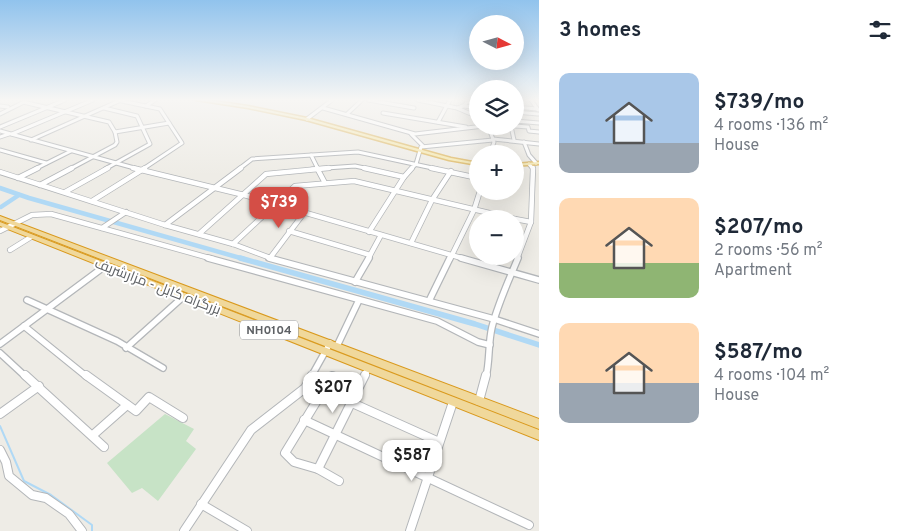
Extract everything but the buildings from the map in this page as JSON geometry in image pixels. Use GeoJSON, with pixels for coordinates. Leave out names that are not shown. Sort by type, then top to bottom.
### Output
{"type":"FeatureCollection","features":[{"type":"Feature","properties":{"kind":"highway","name":"بزرگراه کابل - مزارشریف"},"geometry":{"type":"LineString","coordinates":[[0,218],[331,347],[368,369],[539,436]]}},
{"type":"Feature","properties":{"kind":"highway","name":"بزرگراه کابل - مزارشریف"},"geometry":{"type":"LineString","coordinates":[[2,228],[539,424]]}},
{"type":"Feature","properties":{"kind":"main road"},"geometry":{"type":"LineString","coordinates":[[328,125],[469,162]]}},
{"type":"Feature","properties":{"kind":"main road"},"geometry":{"type":"LineString","coordinates":[[524,164],[537,163]]}},
{"type":"Feature","properties":{"kind":"street"},"geometry":{"type":"LineString","coordinates":[[0,137],[33,125]]}},
{"type":"Feature","properties":{"kind":"street"},"geometry":{"type":"LineString","coordinates":[[31,140],[66,125]]}},
{"type":"Feature","properties":{"kind":"street"},"geometry":{"type":"LineString","coordinates":[[40,185],[115,145],[117,142],[116,132],[111,125]]}},
{"type":"Feature","properties":{"kind":"street"},"geometry":{"type":"LineString","coordinates":[[116,132],[157,125]]}},
{"type":"Feature","properties":{"kind":"street"},"geometry":{"type":"LineString","coordinates":[[92,201],[180,146],[182,142],[170,125]]}},
{"type":"Feature","properties":{"kind":"street"},"geometry":{"type":"LineString","coordinates":[[386,125],[414,134],[469,128]]}},
{"type":"Feature","properties":{"kind":"street"},"geometry":{"type":"LineString","coordinates":[[453,125],[469,128]]}},
{"type":"Feature","properties":{"kind":"street"},"geometry":{"type":"LineString","coordinates":[[65,192],[150,144],[143,127]]}},
{"type":"Feature","properties":{"kind":"street"},"geometry":{"type":"LineString","coordinates":[[524,127],[528,127],[529,131],[539,132]]}},
{"type":"Feature","properties":{"kind":"street"},"geometry":{"type":"LineString","coordinates":[[0,131],[274,204],[539,280]]}},
{"type":"Feature","properties":{"kind":"street"},"geometry":{"type":"LineString","coordinates":[[369,232],[404,177],[416,164],[418,150],[423,146],[493,140],[538,143],[533,132]]}},
{"type":"Feature","properties":{"kind":"street"},"geometry":{"type":"LineString","coordinates":[[414,134],[411,134],[423,146]]}},
{"type":"Feature","properties":{"kind":"street"},"geometry":{"type":"LineString","coordinates":[[490,135],[493,140],[492,145]]}},
{"type":"Feature","properties":{"kind":"street"},"geometry":{"type":"LineString","coordinates":[[513,135],[514,140]]}},
{"type":"Feature","properties":{"kind":"street"},"geometry":{"type":"LineString","coordinates":[[524,142],[529,155],[537,163]]}},
{"type":"Feature","properties":{"kind":"street"},"geometry":{"type":"LineString","coordinates":[[0,150],[46,163]]}},
{"type":"Feature","properties":{"kind":"street"},"geometry":{"type":"LineString","coordinates":[[17,178],[71,151]]}},
{"type":"Feature","properties":{"kind":"street"},"geometry":{"type":"LineString","coordinates":[[165,225],[215,189],[252,159],[358,152],[469,176]]}},
{"type":"Feature","properties":{"kind":"street"},"geometry":{"type":"LineString","coordinates":[[311,155],[325,183]]}},
{"type":"Feature","properties":{"kind":"street"},"geometry":{"type":"LineString","coordinates":[[479,401],[490,360],[490,337],[493,322],[530,222],[533,168],[529,164]]}},
{"type":"Feature","properties":{"kind":"street"},"geometry":{"type":"LineString","coordinates":[[199,234],[244,196],[266,174],[318,168],[363,166],[404,177]]}},
{"type":"Feature","properties":{"kind":"street"},"geometry":{"type":"LineString","coordinates":[[411,243],[432,200],[451,171]]}},
{"type":"Feature","properties":{"kind":"street"},"geometry":{"type":"LineString","coordinates":[[0,172],[165,225],[233,244],[270,258],[429,301],[493,322],[539,334]]}},
{"type":"Feature","properties":{"kind":"street"},"geometry":{"type":"LineString","coordinates":[[233,244],[295,186],[354,181],[474,210],[477,200]]}},
{"type":"Feature","properties":{"kind":"street"},"geometry":{"type":"LineString","coordinates":[[102,228],[112,219],[126,212]]}},
{"type":"Feature","properties":{"kind":"street"},"geometry":{"type":"LineString","coordinates":[[270,258],[304,213]]}},
{"type":"Feature","properties":{"kind":"street"},"geometry":{"type":"LineString","coordinates":[[2,228],[18,224],[32,215],[50,214],[437,321],[478,342],[490,345]]}},
{"type":"Feature","properties":{"kind":"street"},"geometry":{"type":"LineString","coordinates":[[429,301],[469,220]]}},
{"type":"Feature","properties":{"kind":"street"},"geometry":{"type":"LineString","coordinates":[[524,221],[530,222]]}},
{"type":"Feature","properties":{"kind":"street"},"geometry":{"type":"LineString","coordinates":[[289,231],[370,255]]}},
{"type":"Feature","properties":{"kind":"street"},"geometry":{"type":"LineString","coordinates":[[355,282],[381,235]]}},
{"type":"Feature","properties":{"kind":"street"},"geometry":{"type":"LineString","coordinates":[[10,250],[31,237]]}},
{"type":"Feature","properties":{"kind":"street"},"geometry":{"type":"LineString","coordinates":[[0,344],[105,266]]}},
{"type":"Feature","properties":{"kind":"street"},"geometry":{"type":"LineString","coordinates":[[126,348],[184,296]]}},
{"type":"Feature","properties":{"kind":"street"},"geometry":{"type":"LineString","coordinates":[[27,300],[117,341],[163,368]]}},
{"type":"Feature","properties":{"kind":"street"},"geometry":{"type":"LineString","coordinates":[[184,531],[251,430],[305,388],[359,300]]}},
{"type":"Feature","properties":{"kind":"street"},"geometry":{"type":"LineString","coordinates":[[24,326],[85,375],[136,411],[149,397],[183,418]]}},
{"type":"Feature","properties":{"kind":"street"},"geometry":{"type":"LineString","coordinates":[[0,353],[39,386],[104,447]]}},
{"type":"Feature","properties":{"kind":"street"},"geometry":{"type":"LineString","coordinates":[[318,469],[368,369]]}},
{"type":"Feature","properties":{"kind":"street"},"geometry":{"type":"LineString","coordinates":[[340,481],[318,469],[294,462],[285,453],[332,376],[359,386]]}},
{"type":"Feature","properties":{"kind":"street"},"geometry":{"type":"LineString","coordinates":[[0,414],[39,386]]}},
{"type":"Feature","properties":{"kind":"street"},"geometry":{"type":"LineString","coordinates":[[350,402],[440,442]]}},
{"type":"Feature","properties":{"kind":"street"},"geometry":{"type":"LineString","coordinates":[[410,531],[453,402]]}},
{"type":"Feature","properties":{"kind":"street"},"geometry":{"type":"LineString","coordinates":[[92,435],[127,405]]}},
{"type":"Feature","properties":{"kind":"street"},"geometry":{"type":"LineString","coordinates":[[304,420],[428,476],[529,525]]}},
{"type":"Feature","properties":{"kind":"street"},"geometry":{"type":"LineString","coordinates":[[0,450],[6,462],[9,476],[32,495],[46,498],[69,514],[82,531]]}},
{"type":"Feature","properties":{"kind":"street"},"geometry":{"type":"LineString","coordinates":[[201,504],[247,531]]}},
{"type":"Feature","properties":{"kind":"green space"},"geometry":{"type":"Polygon","coordinates":[[[165,414],[194,429],[186,441],[196,449],[158,501],[142,488],[132,493],[107,463],[165,414]]]}},
{"type":"Feature","properties":{"kind":"waterway"},"geometry":{"type":"LineString","coordinates":[[0,188],[244,259]]}},
{"type":"Feature","properties":{"kind":"waterway"},"geometry":{"type":"LineString","coordinates":[[1,207],[19,195]]}},
{"type":"Feature","properties":{"kind":"waterway"},"geometry":{"type":"LineString","coordinates":[[240,258],[475,324],[539,345]]}},
{"type":"Feature","properties":{"kind":"waterway"},"geometry":{"type":"LineString","coordinates":[[0,426],[24,481],[51,495],[92,525],[92,531]]}}]}
